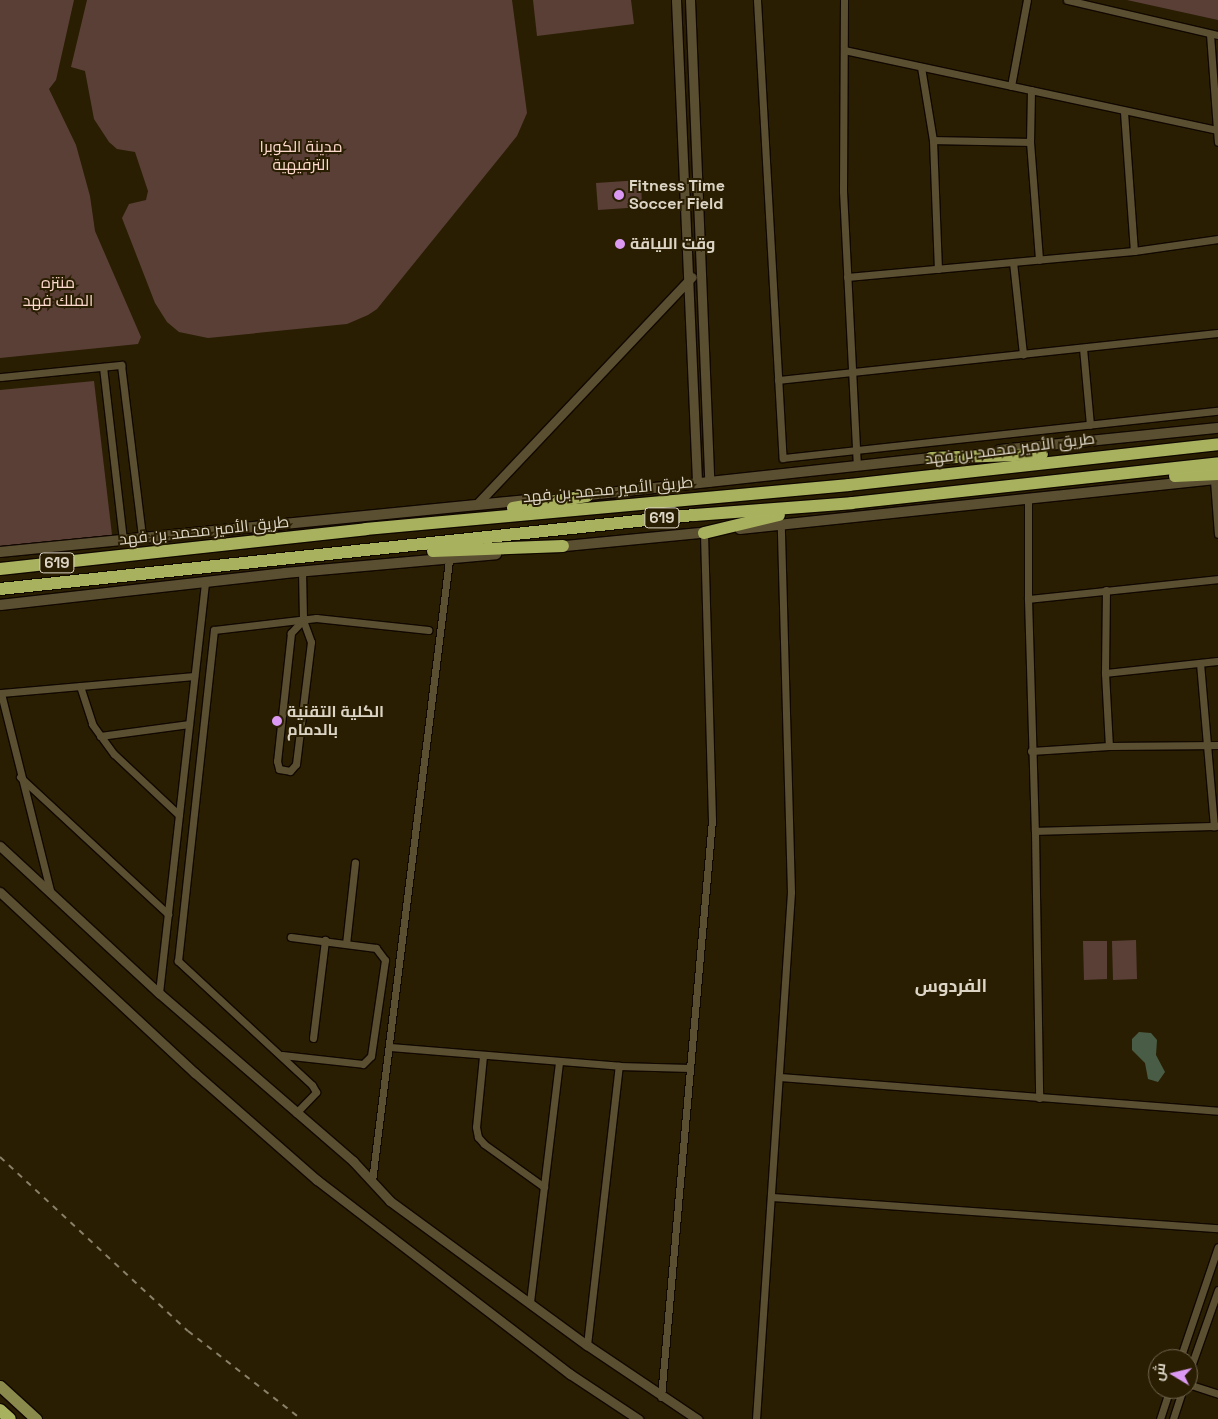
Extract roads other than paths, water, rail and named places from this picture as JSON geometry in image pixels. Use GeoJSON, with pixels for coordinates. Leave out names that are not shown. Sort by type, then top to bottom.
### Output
{"type":"FeatureCollection","features":[{"type":"Feature","properties":{"kind":"highway","name":"طريق الأمير محمد بن فهد"},"geometry":{"type":"LineString","coordinates":[[0,569],[366,529],[849,485],[1120,452],[1218,444]]}},
{"type":"Feature","properties":{"kind":"highway"},"geometry":{"type":"LineString","coordinates":[[931,458],[1120,452]]}},
{"type":"Feature","properties":{"kind":"highway","name":"طريق الأمير محمد بن فهد"},"geometry":{"type":"LineString","coordinates":[[0,589],[694,515],[852,502],[1218,463]]}},
{"type":"Feature","properties":{"kind":"highway"},"geometry":{"type":"LineString","coordinates":[[1038,482],[1217,478]]}},
{"type":"Feature","properties":{"kind":"highway"},"geometry":{"type":"LineString","coordinates":[[366,529],[587,496]]}},
{"type":"Feature","properties":{"kind":"highway"},"geometry":{"type":"LineString","coordinates":[[704,533],[770,516],[852,502]]}},
{"type":"Feature","properties":{"kind":"highway"},"geometry":{"type":"LineString","coordinates":[[323,555],[564,546]]}},
{"type":"Feature","properties":{"kind":"highway"},"geometry":{"type":"LineString","coordinates":[[0,1410],[10,1419]]}},
{"type":"Feature","properties":{"kind":"main road"},"geometry":{"type":"LineString","coordinates":[[0,552],[478,503],[587,496],[697,482],[1218,428]]}},
{"type":"Feature","properties":{"kind":"main road"},"geometry":{"type":"LineString","coordinates":[[0,604],[302,571],[449,560],[564,546],[1028,501],[1217,478]]}},
{"type":"Feature","properties":{"kind":"main road"},"geometry":{"type":"LineString","coordinates":[[0,1386],[36,1419]]}},
{"type":"Feature","properties":{"kind":"street"},"geometry":{"type":"LineString","coordinates":[[676,0],[690,278],[697,482]]}},
{"type":"Feature","properties":{"kind":"street"},"geometry":{"type":"LineString","coordinates":[[690,0],[709,482]]}},
{"type":"Feature","properties":{"kind":"street"},"geometry":{"type":"LineString","coordinates":[[757,0],[783,458],[856,452],[1218,411]]}},
{"type":"Feature","properties":{"kind":"street"},"geometry":{"type":"LineString","coordinates":[[844,0],[843,191],[854,370],[857,465]]}},
{"type":"Feature","properties":{"kind":"street"},"geometry":{"type":"LineString","coordinates":[[1011,86],[1027,0]]}},
{"type":"Feature","properties":{"kind":"street"},"geometry":{"type":"LineString","coordinates":[[1067,0],[1214,35],[1218,142]]}},
{"type":"Feature","properties":{"kind":"street"},"geometry":{"type":"LineString","coordinates":[[844,50],[1124,112],[1217,130]]}},
{"type":"Feature","properties":{"kind":"street"},"geometry":{"type":"LineString","coordinates":[[921,66],[933,140],[938,269]]}},
{"type":"Feature","properties":{"kind":"street"},"geometry":{"type":"LineString","coordinates":[[1031,90],[1030,142],[1040,260]]}},
{"type":"Feature","properties":{"kind":"street"},"geometry":{"type":"LineString","coordinates":[[1124,112],[1134,251]]}},
{"type":"Feature","properties":{"kind":"street"},"geometry":{"type":"LineString","coordinates":[[933,140],[1030,142]]}},
{"type":"Feature","properties":{"kind":"street"},"geometry":{"type":"LineString","coordinates":[[847,277],[1134,251],[1218,238]]}},
{"type":"Feature","properties":{"kind":"street"},"geometry":{"type":"LineString","coordinates":[[1013,262],[1023,354]]}},
{"type":"Feature","properties":{"kind":"street"},"geometry":{"type":"LineString","coordinates":[[478,503],[690,278],[700,271]]}},
{"type":"Feature","properties":{"kind":"street"},"geometry":{"type":"LineString","coordinates":[[778,380],[854,370],[1218,333]]}},
{"type":"Feature","properties":{"kind":"street"},"geometry":{"type":"LineString","coordinates":[[1082,348],[1090,424]]}},
{"type":"Feature","properties":{"kind":"street"},"geometry":{"type":"LineString","coordinates":[[0,377],[121,365],[142,537]]}},
{"type":"Feature","properties":{"kind":"street"},"geometry":{"type":"LineString","coordinates":[[103,367],[123,539]]}},
{"type":"Feature","properties":{"kind":"street"},"geometry":{"type":"LineString","coordinates":[[1217,478],[1218,534]]}},
{"type":"Feature","properties":{"kind":"street"},"geometry":{"type":"LineString","coordinates":[[1028,501],[1028,599],[1031,751],[1035,831],[1039,1098]]}},
{"type":"Feature","properties":{"kind":"street"},"geometry":{"type":"LineString","coordinates":[[756,1419],[791,892],[782,525]]}},
{"type":"Feature","properties":{"kind":"street"},"geometry":{"type":"LineString","coordinates":[[661,1396],[712,820],[704,533]]}},
{"type":"Feature","properties":{"kind":"street"},"geometry":{"type":"LineString","coordinates":[[372,1181],[449,560]]}},
{"type":"Feature","properties":{"kind":"street"},"geometry":{"type":"LineString","coordinates":[[302,571],[303,620],[311,642],[296,764],[290,771],[279,769],[277,761],[291,634],[303,620]]}},
{"type":"Feature","properties":{"kind":"street"},"geometry":{"type":"LineString","coordinates":[[1028,599],[1218,579]]}},
{"type":"Feature","properties":{"kind":"street"},"geometry":{"type":"LineString","coordinates":[[159,993],[205,581]]}},
{"type":"Feature","properties":{"kind":"street"},"geometry":{"type":"LineString","coordinates":[[1106,590],[1105,673],[1109,746]]}},
{"type":"Feature","properties":{"kind":"street"},"geometry":{"type":"LineString","coordinates":[[296,1113],[316,1092],[282,1055],[178,961],[214,630],[303,620],[428,630]]}},
{"type":"Feature","properties":{"kind":"street"},"geometry":{"type":"LineString","coordinates":[[1105,673],[1218,661]]}},
{"type":"Feature","properties":{"kind":"street"},"geometry":{"type":"LineString","coordinates":[[1035,831],[1216,826],[1200,663]]}},
{"type":"Feature","properties":{"kind":"street"},"geometry":{"type":"LineString","coordinates":[[51,894],[20,776],[1,693],[194,676]]}},
{"type":"Feature","properties":{"kind":"street"},"geometry":{"type":"LineString","coordinates":[[80,686],[92,724],[100,736],[114,754],[179,815]]}},
{"type":"Feature","properties":{"kind":"street"},"geometry":{"type":"LineString","coordinates":[[100,736],[189,724]]}},
{"type":"Feature","properties":{"kind":"street"},"geometry":{"type":"LineString","coordinates":[[1031,751],[1109,746],[1218,745]]}},
{"type":"Feature","properties":{"kind":"street"},"geometry":{"type":"LineString","coordinates":[[20,776],[168,914]]}},
{"type":"Feature","properties":{"kind":"street"},"geometry":{"type":"LineString","coordinates":[[0,846],[159,993],[372,1181],[390,1200],[423,1227],[530,1302],[587,1345],[698,1419]]}},
{"type":"Feature","properties":{"kind":"street"},"geometry":{"type":"LineString","coordinates":[[346,944],[355,862]]}},
{"type":"Feature","properties":{"kind":"street"},"geometry":{"type":"LineString","coordinates":[[0,892],[195,1073],[316,1180],[570,1374],[638,1419]]}},
{"type":"Feature","properties":{"kind":"street"},"geometry":{"type":"LineString","coordinates":[[282,1055],[363,1064],[371,1056],[385,960],[376,948],[291,937]]}},
{"type":"Feature","properties":{"kind":"street"},"geometry":{"type":"LineString","coordinates":[[313,1038],[325,940]]}},
{"type":"Feature","properties":{"kind":"street"},"geometry":{"type":"LineString","coordinates":[[390,1047],[559,1062],[690,1068]]}},
{"type":"Feature","properties":{"kind":"street"},"geometry":{"type":"LineString","coordinates":[[484,1056],[476,1127],[478,1137],[484,1144],[544,1187]]}},
{"type":"Feature","properties":{"kind":"street"},"geometry":{"type":"LineString","coordinates":[[530,1302],[559,1062]]}},
{"type":"Feature","properties":{"kind":"street"},"geometry":{"type":"LineString","coordinates":[[587,1345],[619,1066]]}},
{"type":"Feature","properties":{"kind":"street"},"geometry":{"type":"LineString","coordinates":[[780,1077],[1218,1111]]}},
{"type":"Feature","properties":{"kind":"street"},"geometry":{"type":"LineString","coordinates":[[772,1197],[1218,1228]]}},
{"type":"Feature","properties":{"kind":"street"},"geometry":{"type":"LineString","coordinates":[[1183,1349],[1218,1247]]}},
{"type":"Feature","properties":{"kind":"street"},"geometry":{"type":"LineString","coordinates":[[1198,1350],[1215,1307],[1218,1290]]}},
{"type":"Feature","properties":{"kind":"street"},"geometry":{"type":"LineString","coordinates":[[1198,1387],[1218,1394]]}},
{"type":"Feature","properties":{"kind":"street"},"geometry":{"type":"LineString","coordinates":[[1160,1419],[1167,1399]]}},
{"type":"Feature","properties":{"kind":"street"},"geometry":{"type":"LineString","coordinates":[[1173,1419],[1180,1399]]}},
{"type":"Feature","properties":{"kind":"railway"},"geometry":{"type":"LineString","coordinates":[[0,1157],[188,1331],[301,1419]]}},
{"type":"Feature","properties":{"kind":"place","name":"Fitness Time Soccer Field"},"geometry":{"type":"Point","coordinates":[619,195]}},
{"type":"Feature","properties":{"kind":"place","name":"وقت اللياقة"},"geometry":{"type":"Point","coordinates":[620,244]}},
{"type":"Feature","properties":{"kind":"place","name":"الكلية التقنية بالدمام"},"geometry":{"type":"Point","coordinates":[277,721]}},
{"type":"Feature","properties":{"kind":"district","name":"الفردوس"},"geometry":{"type":"Point","coordinates":[951,986]}},
{"type":"Feature","properties":{"kind":"park label","name":"مدينة الكوبرا الترفيهية"},"geometry":{"type":"Point","coordinates":[301,156]}},
{"type":"Feature","properties":{"kind":"park label","name":"منتزه الملك فهد"},"geometry":{"type":"Point","coordinates":[58,292]}}]}
